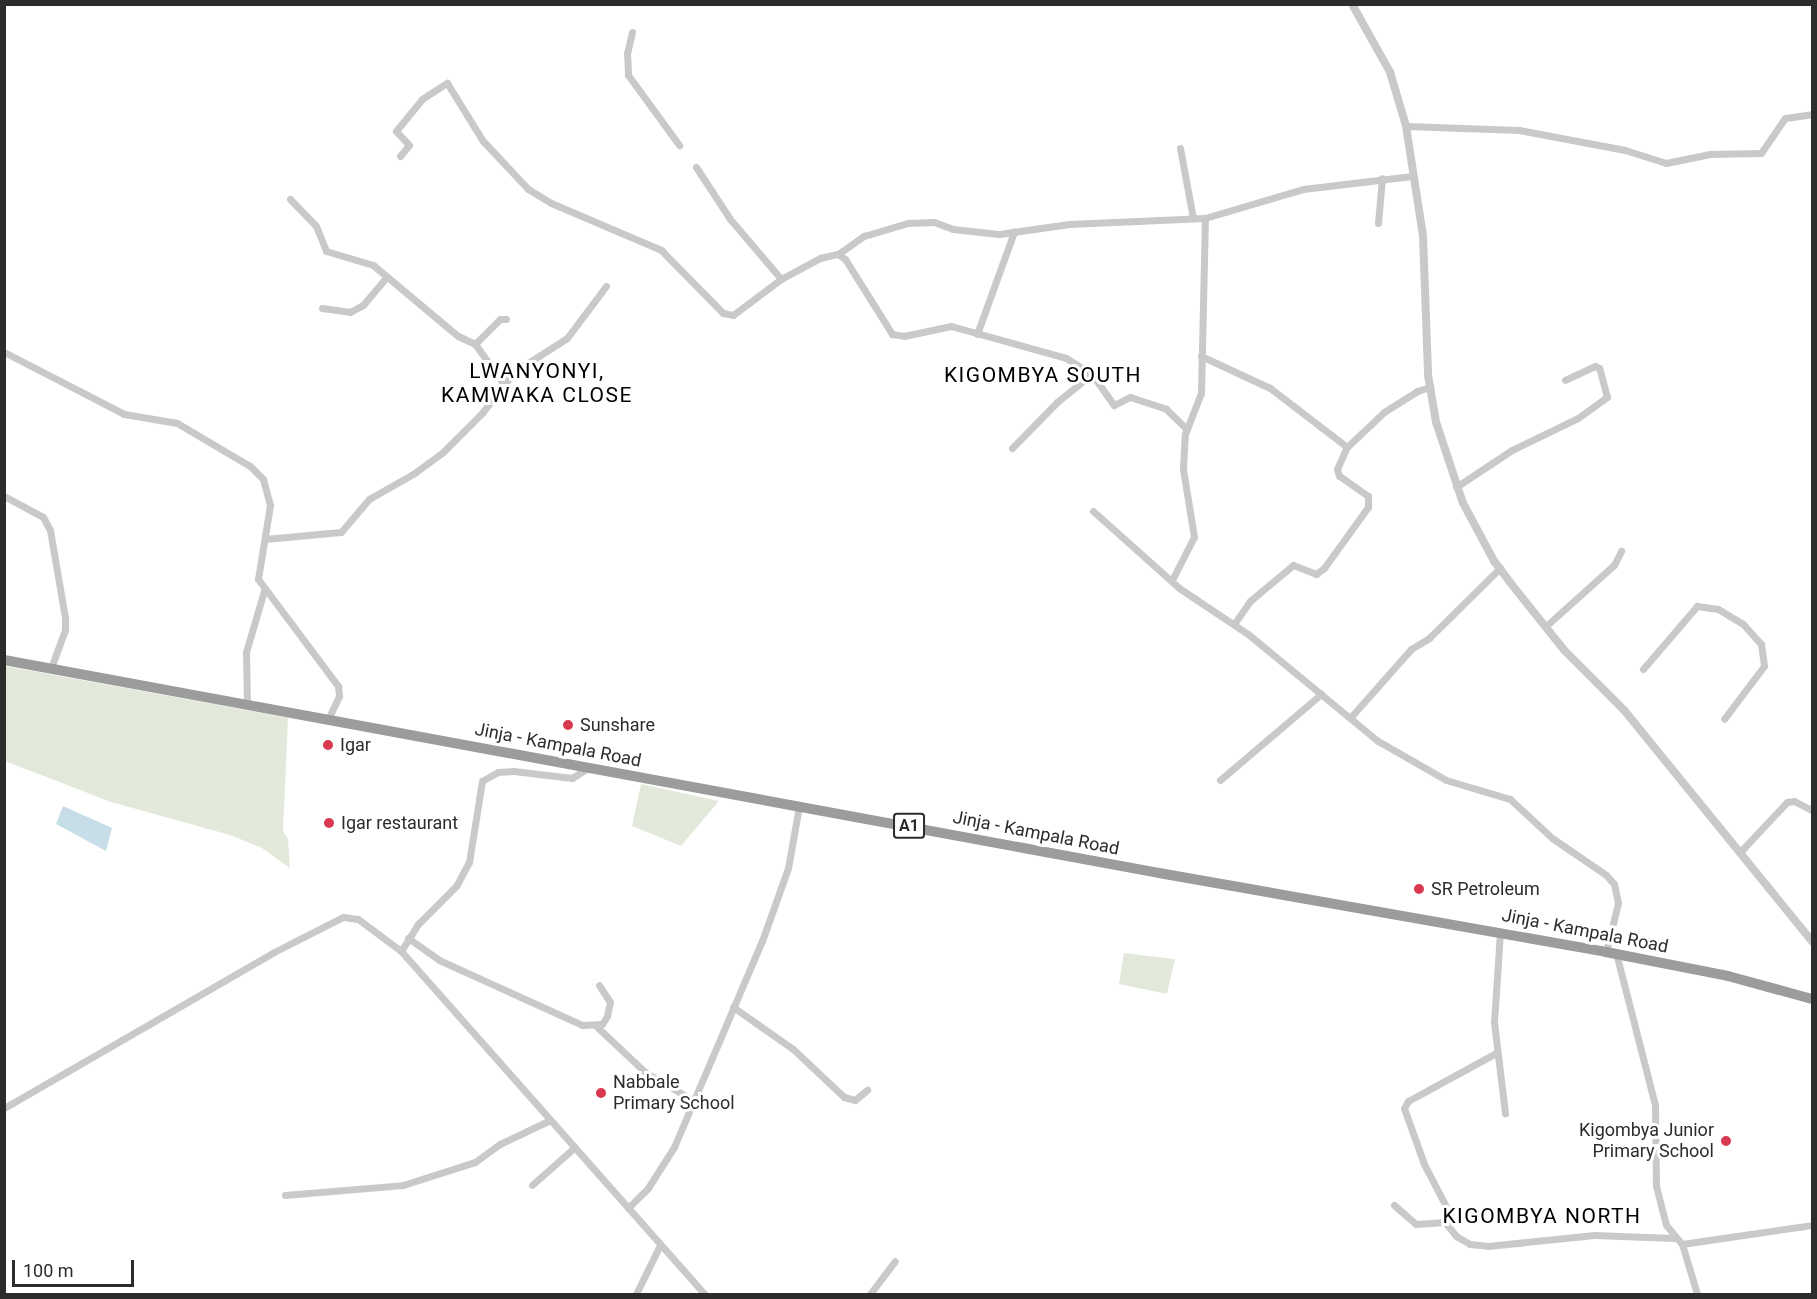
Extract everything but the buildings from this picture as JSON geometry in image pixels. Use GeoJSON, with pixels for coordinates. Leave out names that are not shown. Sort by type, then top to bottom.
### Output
{"type":"FeatureCollection","features":[{"type":"Feature","properties":{"kind":"highway","name":"Jinja - Kampala Road"},"geometry":{"type":"LineString","coordinates":[[4,660],[329,717],[588,768],[1500,932],[1728,976],[1812,999]]}},
{"type":"Feature","properties":{"kind":"street"},"geometry":{"type":"LineString","coordinates":[[1353,4],[1390,72],[1406,126],[1412,177],[1423,236],[1430,387],[1436,422],[1456,487],[1500,568],[1546,626],[1624,710],[1812,941]]}},
{"type":"Feature","properties":{"kind":"street"},"geometry":{"type":"LineString","coordinates":[[632,32],[627,53],[628,75],[679,145]]}},
{"type":"Feature","properties":{"kind":"street"},"geometry":{"type":"LineString","coordinates":[[400,156],[409,145],[396,131],[422,99],[447,83],[483,141],[528,189],[551,203],[661,250],[723,313],[733,315],[781,279],[820,258],[838,254],[851,242],[875,231],[923,221],[976,234],[1014,232],[1069,224],[1205,218],[1303,189],[1382,178],[1412,177]]}},
{"type":"Feature","properties":{"kind":"street"},"geometry":{"type":"LineString","coordinates":[[1406,126],[1519,130],[1625,150],[1666,163],[1710,154],[1761,153],[1785,118],[1812,114]]}},
{"type":"Feature","properties":{"kind":"street"},"geometry":{"type":"LineString","coordinates":[[1180,148],[1193,218]]}},
{"type":"Feature","properties":{"kind":"street"},"geometry":{"type":"LineString","coordinates":[[696,167],[730,219],[781,279]]}},
{"type":"Feature","properties":{"kind":"street"},"geometry":{"type":"LineString","coordinates":[[1378,222],[1382,178]]}},
{"type":"Feature","properties":{"kind":"street"},"geometry":{"type":"LineString","coordinates":[[290,199],[316,226],[326,252],[374,265],[386,278],[458,336],[475,344],[503,383]]}},
{"type":"Feature","properties":{"kind":"street"},"geometry":{"type":"LineString","coordinates":[[1172,580],[1194,537],[1184,485],[1187,429],[1201,393],[1205,218]]}},
{"type":"Feature","properties":{"kind":"street"},"geometry":{"type":"LineString","coordinates":[[977,334],[1014,232]]}},
{"type":"Feature","properties":{"kind":"street"},"geometry":{"type":"LineString","coordinates":[[838,254],[845,259],[882,324],[892,334],[904,336],[951,326],[1066,358],[1092,374],[1114,405],[1126,397],[1166,409],[1187,429]]}},
{"type":"Feature","properties":{"kind":"street"},"geometry":{"type":"LineString","coordinates":[[322,308],[350,312],[363,305],[386,278]]}},
{"type":"Feature","properties":{"kind":"street"},"geometry":{"type":"LineString","coordinates":[[265,539],[341,532],[369,499],[413,474],[443,452],[482,413],[503,383],[526,362],[567,338],[606,286]]}},
{"type":"Feature","properties":{"kind":"street"},"geometry":{"type":"LineString","coordinates":[[475,344],[500,319],[506,319]]}},
{"type":"Feature","properties":{"kind":"street"},"geometry":{"type":"LineString","coordinates":[[4,352],[124,414],[177,423],[250,466],[263,478],[270,505],[258,579],[264,591],[311,645],[338,686],[339,696],[329,717]]}},
{"type":"Feature","properties":{"kind":"street"},"geometry":{"type":"LineString","coordinates":[[1201,357],[1270,388],[1347,447]]}},
{"type":"Feature","properties":{"kind":"street"},"geometry":{"type":"LineString","coordinates":[[1456,487],[1512,450],[1578,418],[1607,397],[1599,368],[1595,366],[1565,380]]}},
{"type":"Feature","properties":{"kind":"street"},"geometry":{"type":"LineString","coordinates":[[1012,448],[1057,402],[1092,374]]}},
{"type":"Feature","properties":{"kind":"street"},"geometry":{"type":"LineString","coordinates":[[1234,624],[1250,602],[1293,566],[1316,574],[1324,568],[1368,507],[1368,496],[1339,476],[1337,469],[1347,447],[1384,412],[1417,391],[1430,387]]}},
{"type":"Feature","properties":{"kind":"street"},"geometry":{"type":"LineString","coordinates":[[4,496],[43,517],[50,530],[65,618],[65,630],[51,668]]}},
{"type":"Feature","properties":{"kind":"street"},"geometry":{"type":"LineString","coordinates":[[1093,511],[1172,580],[1234,624],[1350,718],[1427,772],[1510,799],[1552,838],[1606,875],[1614,884],[1618,903],[1611,953],[1655,1105],[1654,1175],[1666,1225],[1674,1238],[1682,1244],[1697,1294]]}},
{"type":"Feature","properties":{"kind":"street"},"geometry":{"type":"LineString","coordinates":[[1546,626],[1614,565],[1621,551]]}},
{"type":"Feature","properties":{"kind":"street"},"geometry":{"type":"LineString","coordinates":[[1350,718],[1412,649],[1428,638],[1500,568]]}},
{"type":"Feature","properties":{"kind":"street"},"geometry":{"type":"LineString","coordinates":[[247,704],[246,652],[264,591]]}},
{"type":"Feature","properties":{"kind":"street"},"geometry":{"type":"LineString","coordinates":[[1643,669],[1697,606],[1719,609],[1743,624],[1761,644],[1764,666],[1724,719]]}},
{"type":"Feature","properties":{"kind":"street"},"geometry":{"type":"LineString","coordinates":[[1220,780],[1321,694]]}},
{"type":"Feature","properties":{"kind":"street"},"geometry":{"type":"LineString","coordinates":[[401,951],[408,938],[456,886],[470,862],[482,781],[498,772],[513,771],[572,778],[588,768]]}},
{"type":"Feature","properties":{"kind":"street"},"geometry":{"type":"LineString","coordinates":[[1741,851],[1787,802],[1794,801],[1812,810]]}},
{"type":"Feature","properties":{"kind":"street"},"geometry":{"type":"LineString","coordinates":[[628,1208],[660,1171],[733,1007],[788,868],[799,806]]}},
{"type":"Feature","properties":{"kind":"street"},"geometry":{"type":"LineString","coordinates":[[4,1108],[274,952],[343,917],[358,919],[401,951],[575,1147],[659,1247],[704,1294]]}},
{"type":"Feature","properties":{"kind":"street"},"geometry":{"type":"LineString","coordinates":[[1500,932],[1496,1053],[1505,1113]]}},
{"type":"Feature","properties":{"kind":"street"},"geometry":{"type":"LineString","coordinates":[[408,938],[439,960],[526,1002],[582,1025],[596,1026],[646,1072],[693,1100]]}},
{"type":"Feature","properties":{"kind":"street"},"geometry":{"type":"LineString","coordinates":[[596,1026],[608,1016],[610,1002],[599,985]]}},
{"type":"Feature","properties":{"kind":"street"},"geometry":{"type":"LineString","coordinates":[[733,1007],[793,1049],[844,1097],[855,1100],[867,1090]]}},
{"type":"Feature","properties":{"kind":"street"},"geometry":{"type":"LineString","coordinates":[[1450,1214],[1424,1164],[1404,1108],[1408,1101],[1496,1053]]}},
{"type":"Feature","properties":{"kind":"street"},"geometry":{"type":"LineString","coordinates":[[285,1195],[403,1185],[475,1162],[500,1144],[550,1120]]}},
{"type":"Feature","properties":{"kind":"street"},"geometry":{"type":"LineString","coordinates":[[532,1185],[575,1147]]}},
{"type":"Feature","properties":{"kind":"street"},"geometry":{"type":"LineString","coordinates":[[1394,1205],[1416,1224],[1445,1222],[1456,1236],[1470,1244],[1488,1246],[1594,1235],[1674,1238]]}},
{"type":"Feature","properties":{"kind":"street"},"geometry":{"type":"LineString","coordinates":[[1682,1244],[1812,1226]]}},
{"type":"Feature","properties":{"kind":"street"},"geometry":{"type":"LineString","coordinates":[[636,1294],[659,1247]]}},
{"type":"Feature","properties":{"kind":"street"},"geometry":{"type":"LineString","coordinates":[[870,1294],[895,1261]]}},
{"type":"Feature","properties":{"kind":"green space"},"geometry":{"type":"Polygon","coordinates":[[[5,666],[288,718],[283,831],[288,839],[290,868],[262,848],[230,835],[111,802],[5,761],[5,666]]]}},
{"type":"Feature","properties":{"kind":"green space"},"geometry":{"type":"Polygon","coordinates":[[[641,784],[719,801],[681,846],[632,826],[641,784]]]}},
{"type":"Feature","properties":{"kind":"green space"},"geometry":{"type":"Polygon","coordinates":[[[1124,953],[1175,959],[1167,994],[1119,984],[1124,953]]]}},
{"type":"Feature","properties":{"kind":"water"},"geometry":{"type":"Polygon","coordinates":[[[63,806],[112,828],[106,851],[56,824],[63,806]]]}},
{"type":"Feature","properties":{"kind":"place","name":"Sunshare"},"geometry":{"type":"Point","coordinates":[568,725]}},
{"type":"Feature","properties":{"kind":"place","name":"Igar"},"geometry":{"type":"Point","coordinates":[328,745]}},
{"type":"Feature","properties":{"kind":"place","name":"Igar restaurant"},"geometry":{"type":"Point","coordinates":[329,823]}},
{"type":"Feature","properties":{"kind":"place","name":"SR Petroleum"},"geometry":{"type":"Point","coordinates":[1419,889]}},
{"type":"Feature","properties":{"kind":"place","name":"Nabbale Primary School"},"geometry":{"type":"Point","coordinates":[601,1093]}},
{"type":"Feature","properties":{"kind":"place","name":"Kigombya Junior Primary School"},"geometry":{"type":"Point","coordinates":[1726,1141]}},
{"type":"Feature","properties":{"kind":"district","name":"KIGOMBYA SOUTH"},"geometry":{"type":"Point","coordinates":[1043,375]}},
{"type":"Feature","properties":{"kind":"district","name":"LWANYONYI, KAMWAKA CLOSE"},"geometry":{"type":"Point","coordinates":[537,383]}},
{"type":"Feature","properties":{"kind":"district","name":"KIGOMBYA NORTH"},"geometry":{"type":"Point","coordinates":[1542,1216]}}]}
